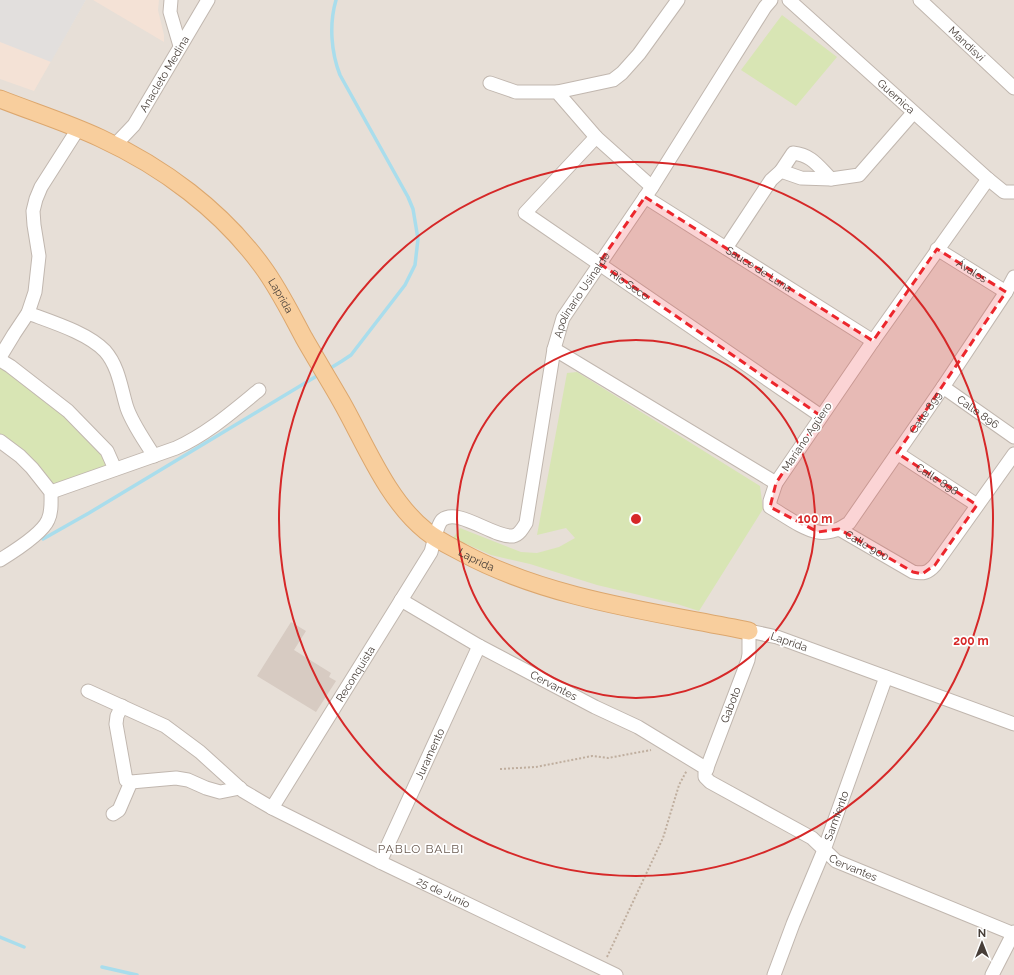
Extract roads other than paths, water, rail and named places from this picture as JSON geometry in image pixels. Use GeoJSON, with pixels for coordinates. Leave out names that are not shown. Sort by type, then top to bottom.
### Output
{"type":"FeatureCollection","features":[{"type":"Feature","properties":{"kind":"main road","name":"Laprida"},"geometry":{"type":"LineString","coordinates":[[0,100],[78,129],[115,145],[148,162],[182,185],[205,204],[240,238],[262,265],[272,281],[353,422],[385,482],[397,500],[424,530],[471,557],[496,569],[569,594],[610,604],[749,631]]}},
{"type":"Feature","properties":{"kind":"street"},"geometry":{"type":"LineString","coordinates":[[171,0],[170,12],[180,46]]}},
{"type":"Feature","properties":{"kind":"street","name":"Anacleto Medina"},"geometry":{"type":"LineString","coordinates":[[115,145],[134,125],[208,0]]}},
{"type":"Feature","properties":{"kind":"street"},"geometry":{"type":"LineString","coordinates":[[490,83],[516,92],[557,92],[613,80],[622,73],[639,54],[678,0]]}},
{"type":"Feature","properties":{"kind":"street","name":"Apolinario Usinalde"},"geometry":{"type":"LineString","coordinates":[[436,538],[439,525],[443,520],[451,517],[465,519],[502,535],[514,536],[522,531],[526,523],[554,349],[563,318],[648,192],[765,7],[771,0]]}},
{"type":"Feature","properties":{"kind":"street","name":"Guernica"},"geometry":{"type":"LineString","coordinates":[[789,0],[988,179],[1009,192]]}},
{"type":"Feature","properties":{"kind":"street","name":"Mandisví"},"geometry":{"type":"LineString","coordinates":[[920,0],[1014,88]]}},
{"type":"Feature","properties":{"kind":"street","name":"Sauce de Luna"},"geometry":{"type":"LineString","coordinates":[[557,92],[596,137],[648,192],[726,248],[873,341]]}},
{"type":"Feature","properties":{"kind":"street"},"geometry":{"type":"LineString","coordinates":[[781,171],[801,178],[831,179],[858,175],[913,113]]}},
{"type":"Feature","properties":{"kind":"street"},"geometry":{"type":"LineString","coordinates":[[78,129],[38,193],[34,205],[34,225],[39,256],[35,292],[28,313],[0,359],[22,374],[68,411],[107,451],[115,469]]}},
{"type":"Feature","properties":{"kind":"street","name":"Río Seco"},"geometry":{"type":"LineString","coordinates":[[596,137],[525,213],[821,416]]}},
{"type":"Feature","properties":{"kind":"street"},"geometry":{"type":"LineString","coordinates":[[726,248],[771,180],[781,171],[793,153],[804,154],[813,160],[831,179]]}},
{"type":"Feature","properties":{"kind":"street","name":"Mariano Agüero"},"geometry":{"type":"LineString","coordinates":[[554,349],[776,483],[937,249],[988,179]]}},
{"type":"Feature","properties":{"kind":"street","name":"Ávalos"},"geometry":{"type":"LineString","coordinates":[[937,249],[1006,292]]}},
{"type":"Feature","properties":{"kind":"street","name":"Calle 899"},"geometry":{"type":"LineString","coordinates":[[839,529],[849,522],[943,387],[1006,292],[1014,277]]}},
{"type":"Feature","properties":{"kind":"street"},"geometry":{"type":"LineString","coordinates":[[28,313],[65,326],[105,351],[118,373],[127,408],[133,422],[154,456]]}},
{"type":"Feature","properties":{"kind":"street","name":"Calle 896"},"geometry":{"type":"LineString","coordinates":[[943,387],[1014,437]]}},
{"type":"Feature","properties":{"kind":"street"},"geometry":{"type":"LineString","coordinates":[[52,492],[192,441],[211,429],[259,390]]}},
{"type":"Feature","properties":{"kind":"street"},"geometry":{"type":"LineString","coordinates":[[0,441],[24,460],[52,492],[50,514],[44,527],[0,560]]}},
{"type":"Feature","properties":{"kind":"street","name":"Calle 898"},"geometry":{"type":"LineString","coordinates":[[897,453],[977,506]]}},
{"type":"Feature","properties":{"kind":"street"},"geometry":{"type":"LineString","coordinates":[[977,506],[1014,454]]}},
{"type":"Feature","properties":{"kind":"street","name":"Calle 900"},"geometry":{"type":"LineString","coordinates":[[776,483],[770,501],[770,507],[807,528],[818,532],[829,532],[839,529],[913,572],[922,574],[930,570],[935,564],[977,506]]}},
{"type":"Feature","properties":{"kind":"street","name":"Reconquista"},"geometry":{"type":"LineString","coordinates":[[272,808],[431,552],[436,538]]}},
{"type":"Feature","properties":{"kind":"street","name":"Cervantes"},"geometry":{"type":"LineString","coordinates":[[401,600],[479,646],[595,707],[638,727],[670,746],[693,760],[706,773],[710,782],[812,838],[836,861],[1014,934]]}},
{"type":"Feature","properties":{"kind":"street","name":"Laprida"},"geometry":{"type":"LineString","coordinates":[[749,631],[777,637],[1014,724]]}},
{"type":"Feature","properties":{"kind":"street","name":"Gaboto"},"geometry":{"type":"LineString","coordinates":[[706,773],[748,660],[749,631]]}},
{"type":"Feature","properties":{"kind":"street","name":"Juramento"},"geometry":{"type":"LineString","coordinates":[[380,862],[479,646]]}},
{"type":"Feature","properties":{"kind":"street","name":"Sarmiento"},"geometry":{"type":"LineString","coordinates":[[774,975],[824,850],[886,677]]}},
{"type":"Feature","properties":{"kind":"street","name":"25 de Junio"},"geometry":{"type":"LineString","coordinates":[[88,691],[164,726],[180,736],[240,788],[272,808],[380,862],[616,975]]}},
{"type":"Feature","properties":{"kind":"street"},"geometry":{"type":"LineString","coordinates":[[122,706],[116,724],[126,780],[131,782],[176,778],[188,780],[220,792],[240,788]]}},
{"type":"Feature","properties":{"kind":"street"},"geometry":{"type":"LineString","coordinates":[[113,814],[119,810],[131,782]]}},
{"type":"Feature","properties":{"kind":"street"},"geometry":{"type":"LineString","coordinates":[[992,975],[1014,934]]}},
{"type":"Feature","properties":{"kind":"waterway"},"geometry":{"type":"LineString","coordinates":[[329,369],[351,355],[405,285],[415,265],[418,239],[413,209],[408,197],[340,75],[332,38],[332,19],[336,0]]}},
{"type":"Feature","properties":{"kind":"waterway"},"geometry":{"type":"LineString","coordinates":[[43,539],[89,513],[320,374]]}},
{"type":"Feature","properties":{"kind":"waterway"},"geometry":{"type":"LineString","coordinates":[[0,937],[24,947]]}},
{"type":"Feature","properties":{"kind":"waterway"},"geometry":{"type":"LineString","coordinates":[[102,967],[137,975]]}},
{"type":"Feature","properties":{"kind":"district","name":"PABLO BALBI"},"geometry":{"type":"Point","coordinates":[421,849]}}]}
